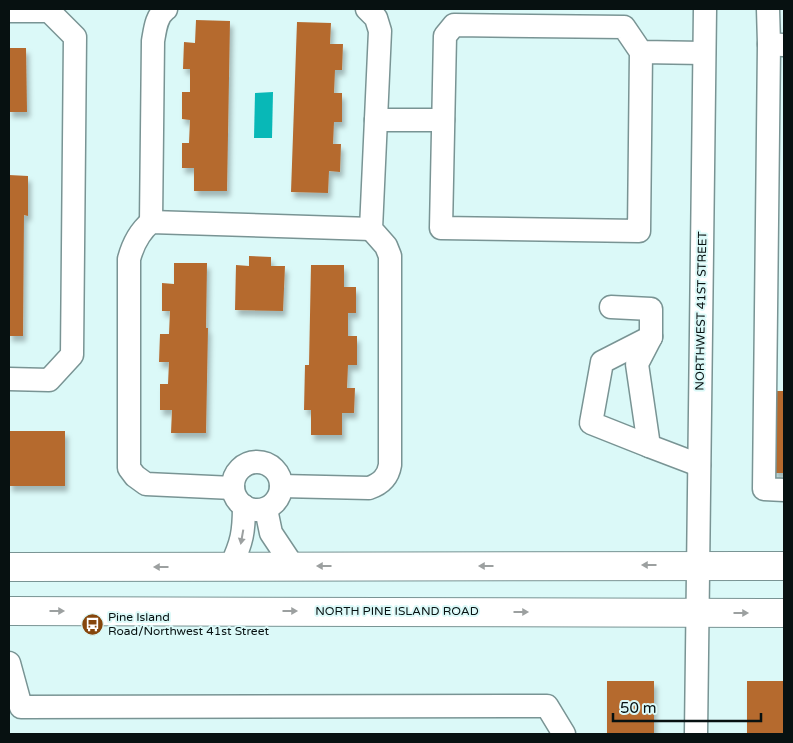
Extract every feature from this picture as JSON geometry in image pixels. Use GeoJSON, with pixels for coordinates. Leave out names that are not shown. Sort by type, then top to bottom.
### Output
{"type":"FeatureCollection","features":[{"type":"Feature","properties":{"kind":"main road"},"geometry":{"type":"LineString","coordinates":[[9,567],[784,566]]}},
{"type":"Feature","properties":{"kind":"main road","name":"NORTH PINE ISLAND ROAD"},"geometry":{"type":"LineString","coordinates":[[9,611],[784,613]]}},
{"type":"Feature","properties":{"kind":"street"},"geometry":{"type":"LineString","coordinates":[[151,222],[153,41],[158,19],[162,11],[166,9]]}},
{"type":"Feature","properties":{"kind":"street"},"geometry":{"type":"LineString","coordinates":[[281,486],[369,488],[377,486],[388,474],[390,465],[390,256],[386,246],[371,229],[380,31],[376,18],[367,9]]}},
{"type":"Feature","properties":{"kind":"street","name":"NORTHWEST 41ST STREET"},"geometry":{"type":"LineString","coordinates":[[696,734],[705,9]]}},
{"type":"Feature","properties":{"kind":"street"},"geometry":{"type":"LineString","coordinates":[[768,9],[777,44],[764,489],[784,490]]}},
{"type":"Feature","properties":{"kind":"street"},"geometry":{"type":"LineString","coordinates":[[9,11],[49,11],[75,37],[72,355],[49,380],[9,379]]}},
{"type":"Feature","properties":{"kind":"street"},"geometry":{"type":"LineString","coordinates":[[454,25],[624,27],[641,52],[639,231],[441,228],[445,36],[454,25]]}},
{"type":"Feature","properties":{"kind":"street"},"geometry":{"type":"LineString","coordinates":[[641,52],[704,54]]}},
{"type":"Feature","properties":{"kind":"street"},"geometry":{"type":"LineString","coordinates":[[376,120],[443,120]]}},
{"type":"Feature","properties":{"kind":"street"},"geometry":{"type":"LineString","coordinates":[[231,566],[242,538],[238,497],[235,476],[240,468],[258,461],[267,463],[275,469],[280,477],[279,496],[274,504],[256,510],[247,508],[238,497],[146,484],[134,476],[130,468],[129,259],[137,238],[144,227],[151,222],[371,229]]}},
{"type":"Feature","properties":{"kind":"street"},"geometry":{"type":"LineString","coordinates":[[611,307],[651,309],[651,337],[637,364],[649,446]]}},
{"type":"Feature","properties":{"kind":"street"},"geometry":{"type":"LineString","coordinates":[[651,337],[602,362],[591,423],[699,465]]}},
{"type":"Feature","properties":{"kind":"street"},"geometry":{"type":"LineString","coordinates":[[266,508],[272,533],[293,566]]}},
{"type":"Feature","properties":{"kind":"street"},"geometry":{"type":"LineString","coordinates":[[9,663],[21,707],[547,706],[564,734]]}},
{"type":"Feature","properties":{"kind":"water"},"geometry":{"type":"Polygon","coordinates":[[[273,92],[272,138],[254,138],[255,93],[273,92]]]}},
{"type":"Feature","properties":{"kind":"building"},"geometry":{"type":"Polygon","coordinates":[[[196,20],[230,21],[227,191],[194,191],[194,168],[182,168],[182,143],[189,143],[190,120],[182,119],[182,92],[190,92],[190,69],[183,69],[184,42],[195,43],[196,20]]]}},
{"type":"Feature","properties":{"kind":"building"},"geometry":{"type":"Polygon","coordinates":[[[297,22],[331,23],[330,44],[343,44],[342,70],[335,70],[334,93],[342,93],[342,122],[334,122],[333,144],[341,144],[340,172],[329,171],[328,193],[291,192],[297,22]]]}},
{"type":"Feature","properties":{"kind":"building"},"geometry":{"type":"Polygon","coordinates":[[[9,48],[26,48],[27,112],[9,112],[9,48]]]}},
{"type":"Feature","properties":{"kind":"building"},"geometry":{"type":"Polygon","coordinates":[[[9,175],[28,176],[28,216],[24,215],[23,336],[9,336],[9,175]]]}},
{"type":"Feature","properties":{"kind":"building"},"geometry":{"type":"Polygon","coordinates":[[[249,256],[271,257],[271,266],[285,266],[283,311],[235,310],[236,265],[249,266],[249,256]]]}},
{"type":"Feature","properties":{"kind":"building"},"geometry":{"type":"Polygon","coordinates":[[[174,263],[207,263],[206,433],[171,433],[172,410],[160,410],[160,384],[168,384],[169,362],[159,362],[160,334],[169,334],[170,311],[162,311],[162,283],[174,284],[174,263]]]}},
{"type":"Feature","properties":{"kind":"building"},"geometry":{"type":"Polygon","coordinates":[[[311,265],[344,265],[344,287],[356,287],[356,313],[348,313],[348,336],[357,336],[357,365],[348,365],[347,388],[355,388],[354,413],[342,413],[342,435],[311,435],[311,410],[304,410],[305,365],[309,365],[311,265]]]}},
{"type":"Feature","properties":{"kind":"building"},"geometry":{"type":"Polygon","coordinates":[[[774,391],[784,391],[784,473],[773,473],[774,391]]]}},
{"type":"Feature","properties":{"kind":"building"},"geometry":{"type":"Polygon","coordinates":[[[9,431],[65,431],[65,486],[9,486],[9,431]]]}},
{"type":"Feature","properties":{"kind":"building"},"geometry":{"type":"Polygon","coordinates":[[[607,681],[654,681],[654,734],[607,734],[607,681]]]}},
{"type":"Feature","properties":{"kind":"building"},"geometry":{"type":"Polygon","coordinates":[[[747,681],[784,681],[784,734],[747,734],[747,681]]]}},
{"type":"Feature","properties":{"kind":"place","name":"Pine Island Road/Northwest 41st Street"},"geometry":{"type":"Point","coordinates":[92,624]}}]}
